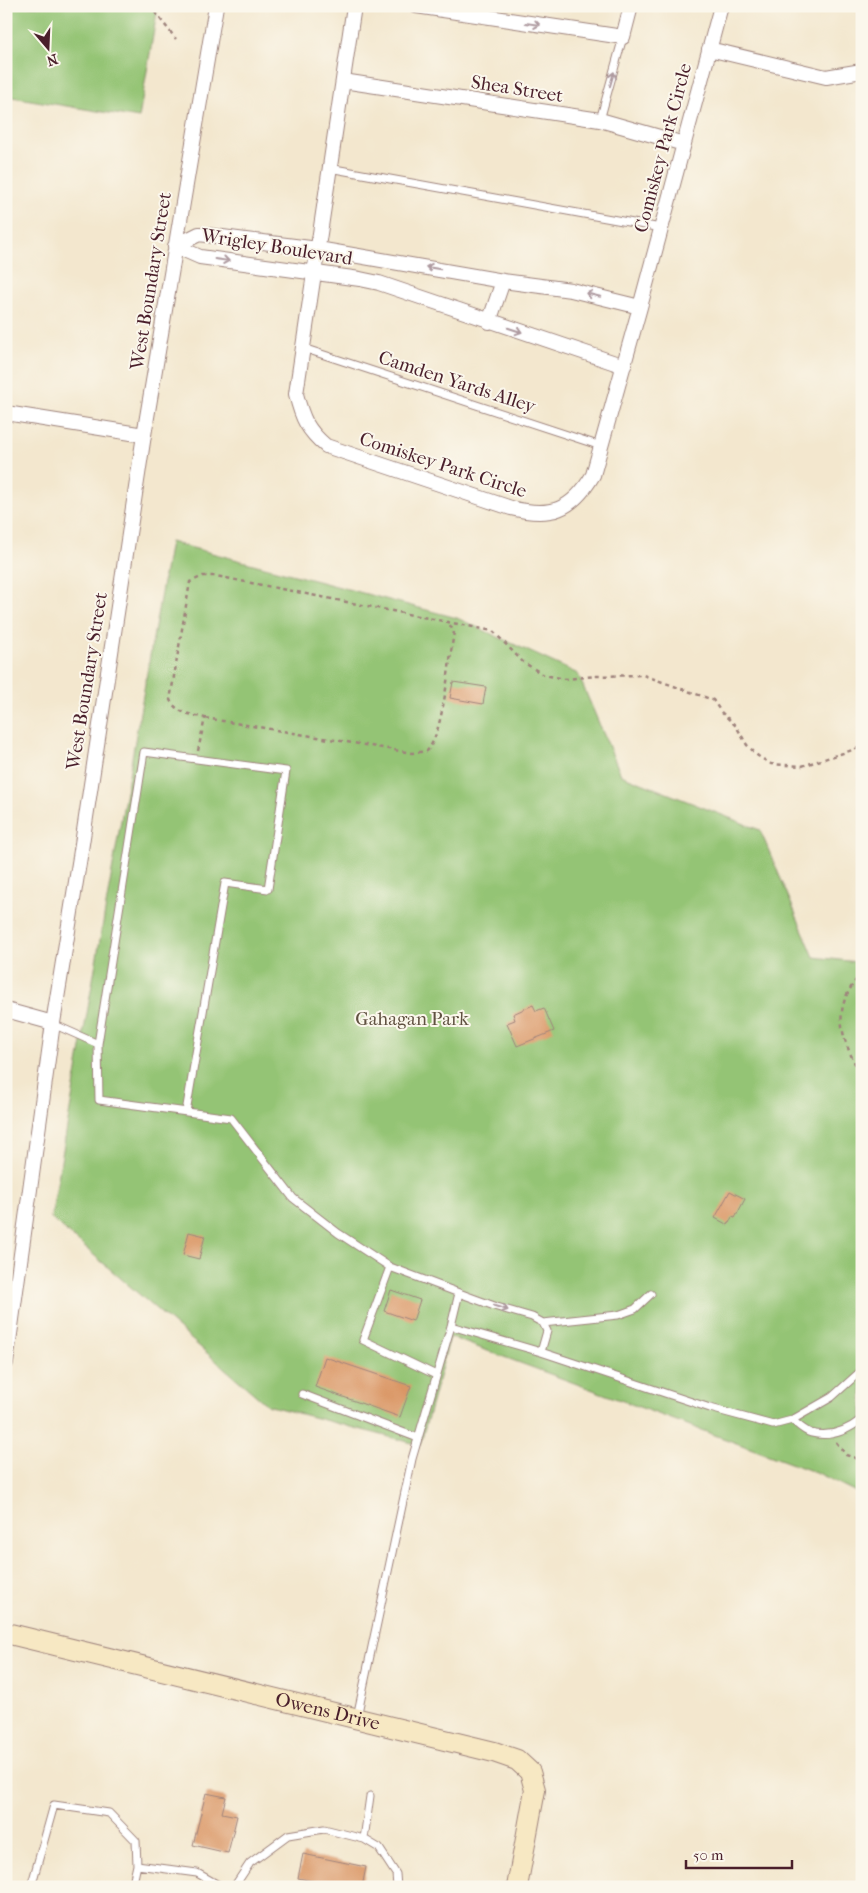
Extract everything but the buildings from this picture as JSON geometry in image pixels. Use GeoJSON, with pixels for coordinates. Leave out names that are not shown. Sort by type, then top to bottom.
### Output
{"type":"FeatureCollection","features":[{"type":"Feature","properties":{"kind":"street","name":"West Boundary Street"},"geometry":{"type":"LineString","coordinates":[[6,1363],[53,1024],[144,435],[216,6]]}},
{"type":"Feature","properties":{"kind":"street","name":"Comiskey Park Circle"},"geometry":{"type":"LineString","coordinates":[[354,6],[296,394],[307,427],[326,446],[529,513],[547,512],[563,508],[585,489],[593,475],[721,6]]}},
{"type":"Feature","properties":{"kind":"street"},"geometry":{"type":"LineString","coordinates":[[416,6],[623,37],[631,6]]}},
{"type":"Feature","properties":{"kind":"street"},"geometry":{"type":"LineString","coordinates":[[710,49],[826,77],[862,70]]}},
{"type":"Feature","properties":{"kind":"street","name":"Shea Street"},"geometry":{"type":"LineString","coordinates":[[343,80],[600,120],[684,144]]}},
{"type":"Feature","properties":{"kind":"street","name":"Wrigley Boulevard"},"geometry":{"type":"LineString","coordinates":[[175,246],[200,234],[318,249],[571,290],[640,307]]}},
{"type":"Feature","properties":{"kind":"street","name":"Wrigley Boulevard"},"geometry":{"type":"LineString","coordinates":[[175,246],[200,256],[379,283],[489,322],[624,366]]}},
{"type":"Feature","properties":{"kind":"street"},"geometry":{"type":"LineString","coordinates":[[489,322],[503,280]]}},
{"type":"Feature","properties":{"kind":"street"},"geometry":{"type":"LineString","coordinates":[[6,412],[144,435]]}},
{"type":"Feature","properties":{"kind":"street"},"geometry":{"type":"LineString","coordinates":[[6,1010],[53,1024]]}},
{"type":"Feature","properties":{"kind":"street","name":"Owens Drive"},"geometry":{"type":"LineString","coordinates":[[6,1633],[494,1752],[517,1760],[530,1772],[535,1790],[517,1887]]}},
{"type":"Feature","properties":{"kind":"lane"},"geometry":{"type":"LineString","coordinates":[[600,120],[623,37]]}},
{"type":"Feature","properties":{"kind":"lane"},"geometry":{"type":"LineString","coordinates":[[329,168],[661,228]]}},
{"type":"Feature","properties":{"kind":"lane","name":"Camden Yards Alley"},"geometry":{"type":"LineString","coordinates":[[302,348],[601,446]]}},
{"type":"Feature","properties":{"kind":"lane"},"geometry":{"type":"LineString","coordinates":[[186,1112],[226,883],[268,888],[286,772],[144,752],[98,1044],[99,1100],[186,1112],[231,1118],[293,1198],[338,1233],[390,1267],[477,1300],[532,1317],[543,1323],[618,1315],[635,1308],[651,1294]]}},
{"type":"Feature","properties":{"kind":"lane"},"geometry":{"type":"LineString","coordinates":[[53,1024],[98,1044]]}},
{"type":"Feature","properties":{"kind":"lane"},"geometry":{"type":"LineString","coordinates":[[390,1267],[362,1340],[436,1375]]}},
{"type":"Feature","properties":{"kind":"lane"},"geometry":{"type":"LineString","coordinates":[[357,1718],[412,1460],[459,1293]]}},
{"type":"Feature","properties":{"kind":"lane"},"geometry":{"type":"LineString","coordinates":[[541,1352],[547,1331],[543,1323]]}},
{"type":"Feature","properties":{"kind":"lane"},"geometry":{"type":"LineString","coordinates":[[451,1326],[541,1352],[710,1408],[773,1424],[792,1420],[832,1397],[862,1370]]}},
{"type":"Feature","properties":{"kind":"lane"},"geometry":{"type":"LineString","coordinates":[[302,1394],[418,1438]]}},
{"type":"Feature","properties":{"kind":"lane"},"geometry":{"type":"LineString","coordinates":[[792,1420],[809,1433],[831,1435],[852,1427],[862,1419]]}},
{"type":"Feature","properties":{"kind":"lane"},"geometry":{"type":"LineString","coordinates":[[364,1839],[370,1796]]}},
{"type":"Feature","properties":{"kind":"lane"},"geometry":{"type":"LineString","coordinates":[[31,1887],[54,1804],[109,1813],[136,1842],[137,1865],[132,1887]]}},
{"type":"Feature","properties":{"kind":"lane"},"geometry":{"type":"LineString","coordinates":[[234,1887],[250,1863],[288,1835],[324,1829],[364,1839],[379,1848],[396,1874],[397,1887]]}},
{"type":"Feature","properties":{"kind":"lane"},"geometry":{"type":"LineString","coordinates":[[137,1865],[197,1873],[222,1887]]}},
{"type":"Feature","properties":{"kind":"path"},"geometry":{"type":"LineString","coordinates":[[150,6],[176,39]]}},
{"type":"Feature","properties":{"kind":"path"},"geometry":{"type":"LineString","coordinates":[[448,622],[454,632],[439,728],[434,744],[427,751],[412,754],[205,718],[181,712],[174,707],[170,700],[190,582],[202,576],[216,576],[448,622],[493,631],[523,662],[544,675],[566,679],[643,675],[712,700],[721,712],[736,726],[747,745],[758,756],[771,764],[802,766],[862,747]]}},
{"type":"Feature","properties":{"kind":"path"},"geometry":{"type":"LineString","coordinates":[[196,759],[205,718]]}},
{"type":"Feature","properties":{"kind":"path"},"geometry":{"type":"LineString","coordinates":[[862,973],[851,985],[842,1004],[840,1021],[844,1039],[862,1077]]}},
{"type":"Feature","properties":{"kind":"path"},"geometry":{"type":"LineString","coordinates":[[831,1435],[846,1455],[862,1460]]}},
{"type":"Feature","properties":{"kind":"green space"},"geometry":{"type":"Polygon","coordinates":[[[6,6],[158,6],[139,118],[6,96],[6,6]]]}},
{"type":"Feature","properties":{"kind":"green space","name":"Gahagan Park"},"geometry":{"type":"Polygon","coordinates":[[[170,542],[457,618],[578,674],[621,775],[760,830],[814,957],[857,962],[862,976],[862,1495],[820,1474],[450,1337],[420,1445],[267,1405],[51,1218],[170,542]]]}}]}
